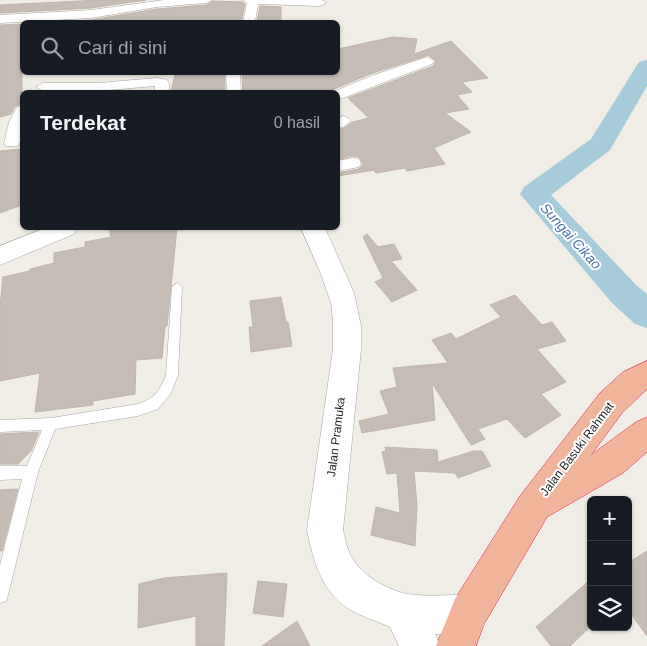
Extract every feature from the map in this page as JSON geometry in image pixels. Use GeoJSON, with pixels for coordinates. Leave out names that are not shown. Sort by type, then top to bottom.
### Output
{"type":"FeatureCollection","features":[{"type":"Feature","properties":{"kind":"highway","name":"Jalan Basuki Rahmat"},"geometry":{"type":"LineString","coordinates":[[463,630],[532,508],[611,403],[640,378]]}},
{"type":"Feature","properties":{"kind":"highway","name":"Jalan Basuki Rahmat"},"geometry":{"type":"LineString","coordinates":[[532,508],[611,462],[647,432]]}},
{"type":"Feature","properties":{"kind":"street"},"geometry":{"type":"LineString","coordinates":[[0,19],[30,20],[91,14],[157,4],[206,0]]}},
{"type":"Feature","properties":{"kind":"street"},"geometry":{"type":"LineString","coordinates":[[249,0],[320,3]]}},
{"type":"Feature","properties":{"kind":"street"},"geometry":{"type":"LineString","coordinates":[[249,20],[253,0]]}},
{"type":"Feature","properties":{"kind":"street"},"geometry":{"type":"LineString","coordinates":[[340,94],[427,61]]}},
{"type":"Feature","properties":{"kind":"street"},"geometry":{"type":"LineString","coordinates":[[44,75],[42,90],[157,82],[162,83],[162,90]]}},
{"type":"Feature","properties":{"kind":"street"},"geometry":{"type":"LineString","coordinates":[[233,75],[234,90]]}},
{"type":"Feature","properties":{"kind":"street"},"geometry":{"type":"LineString","coordinates":[[12,143],[20,115]]}},
{"type":"Feature","properties":{"kind":"street"},"geometry":{"type":"LineString","coordinates":[[0,256],[61,230]]}},
{"type":"Feature","properties":{"kind":"street","name":"Jalan Pramuka"},"geometry":{"type":"LineString","coordinates":[[314,230],[336,279],[344,303],[347,324],[347,349],[325,530],[331,557],[340,574],[353,588],[412,629],[460,615],[463,630]]}},
{"type":"Feature","properties":{"kind":"lane"},"geometry":{"type":"LineString","coordinates":[[0,426],[51,424],[138,410],[154,405],[167,389],[172,375],[177,287]]}},
{"type":"Feature","properties":{"kind":"lane"},"geometry":{"type":"LineString","coordinates":[[0,595],[31,472],[51,424]]}},
{"type":"Feature","properties":{"kind":"lane"},"geometry":{"type":"LineString","coordinates":[[0,473],[31,472]]}},
{"type":"Feature","properties":{"kind":"building"},"geometry":{"type":"Polygon","coordinates":[[[100,0],[146,0],[91,8],[0,13],[0,5],[100,0]]]}},
{"type":"Feature","properties":{"kind":"building"},"geometry":{"type":"Polygon","coordinates":[[[213,1],[242,2],[245,4],[241,20],[91,20],[157,9],[206,5],[213,1]]]}},
{"type":"Feature","properties":{"kind":"building"},"geometry":{"type":"Polygon","coordinates":[[[260,6],[281,7],[281,20],[257,20],[260,6]]]}},
{"type":"Feature","properties":{"kind":"building"},"geometry":{"type":"Polygon","coordinates":[[[20,24],[20,75],[22,75],[22,90],[20,90],[20,105],[15,106],[11,114],[0,117],[0,25],[20,24]]]}},
{"type":"Feature","properties":{"kind":"building"},"geometry":{"type":"Polygon","coordinates":[[[393,37],[417,39],[414,54],[451,41],[488,78],[462,82],[472,92],[457,95],[469,109],[445,113],[471,132],[434,148],[445,164],[407,171],[405,168],[376,173],[374,170],[340,176],[340,173],[359,169],[363,164],[359,157],[340,159],[340,129],[353,122],[369,118],[348,98],[433,66],[436,61],[428,55],[370,74],[332,90],[243,90],[242,75],[340,75],[340,49],[393,37]]]}},
{"type":"Feature","properties":{"kind":"building"},"geometry":{"type":"Polygon","coordinates":[[[175,75],[224,75],[225,90],[171,90],[175,75]]]}},
{"type":"Feature","properties":{"kind":"building"},"geometry":{"type":"Polygon","coordinates":[[[20,149],[20,206],[0,213],[0,151],[20,149]]]}},
{"type":"Feature","properties":{"kind":"building"},"geometry":{"type":"Polygon","coordinates":[[[109,230],[177,230],[162,358],[136,360],[135,394],[93,401],[93,405],[35,412],[40,373],[0,381],[0,306],[3,277],[54,263],[54,253],[85,247],[85,242],[111,237],[109,230]]]}},
{"type":"Feature","properties":{"kind":"building"},"geometry":{"type":"Polygon","coordinates":[[[367,234],[378,247],[394,244],[402,259],[391,261],[417,290],[392,302],[375,282],[383,278],[363,237],[367,234]]]}},
{"type":"Feature","properties":{"kind":"building"},"geometry":{"type":"Polygon","coordinates":[[[515,295],[542,325],[552,322],[566,341],[537,349],[566,382],[541,394],[561,415],[525,438],[507,419],[478,429],[485,439],[471,445],[432,383],[435,420],[362,433],[359,421],[389,414],[380,391],[397,387],[393,368],[448,363],[432,340],[451,333],[456,339],[501,317],[490,305],[515,295]]]}},
{"type":"Feature","properties":{"kind":"building"},"geometry":{"type":"Polygon","coordinates":[[[281,297],[292,346],[251,352],[249,327],[253,327],[250,301],[281,297]]]}},
{"type":"Feature","properties":{"kind":"building"},"geometry":{"type":"Polygon","coordinates":[[[39,432],[31,451],[18,464],[0,464],[0,434],[39,432]]]}},
{"type":"Feature","properties":{"kind":"building"},"geometry":{"type":"Polygon","coordinates":[[[385,447],[437,450],[438,462],[474,451],[482,451],[491,466],[458,478],[455,473],[414,471],[417,505],[415,546],[371,535],[376,507],[400,513],[397,473],[387,474],[382,452],[386,451],[385,447]]]}},
{"type":"Feature","properties":{"kind":"building"},"geometry":{"type":"Polygon","coordinates":[[[18,489],[2,551],[0,551],[0,490],[18,489]]]}},
{"type":"Feature","properties":{"kind":"building"},"geometry":{"type":"Polygon","coordinates":[[[647,551],[647,636],[632,615],[632,560],[647,551]]]}},
{"type":"Feature","properties":{"kind":"building"},"geometry":{"type":"Polygon","coordinates":[[[227,573],[224,646],[196,646],[196,616],[138,628],[139,584],[164,578],[227,573]]]}},
{"type":"Feature","properties":{"kind":"building"},"geometry":{"type":"Polygon","coordinates":[[[258,581],[287,584],[283,617],[253,613],[258,581]]]}},
{"type":"Feature","properties":{"kind":"building"},"geometry":{"type":"Polygon","coordinates":[[[587,582],[587,630],[570,646],[551,646],[536,627],[587,582]]]}},
{"type":"Feature","properties":{"kind":"building"},"geometry":{"type":"Polygon","coordinates":[[[297,621],[310,646],[262,646],[297,621]]]}},
{"type":"Feature","properties":{"kind":"waterway","name":"Sungai Cikao"},"geometry":{"type":"LineString","coordinates":[[647,67],[601,144],[534,194],[624,294],[647,314]]}}]}
